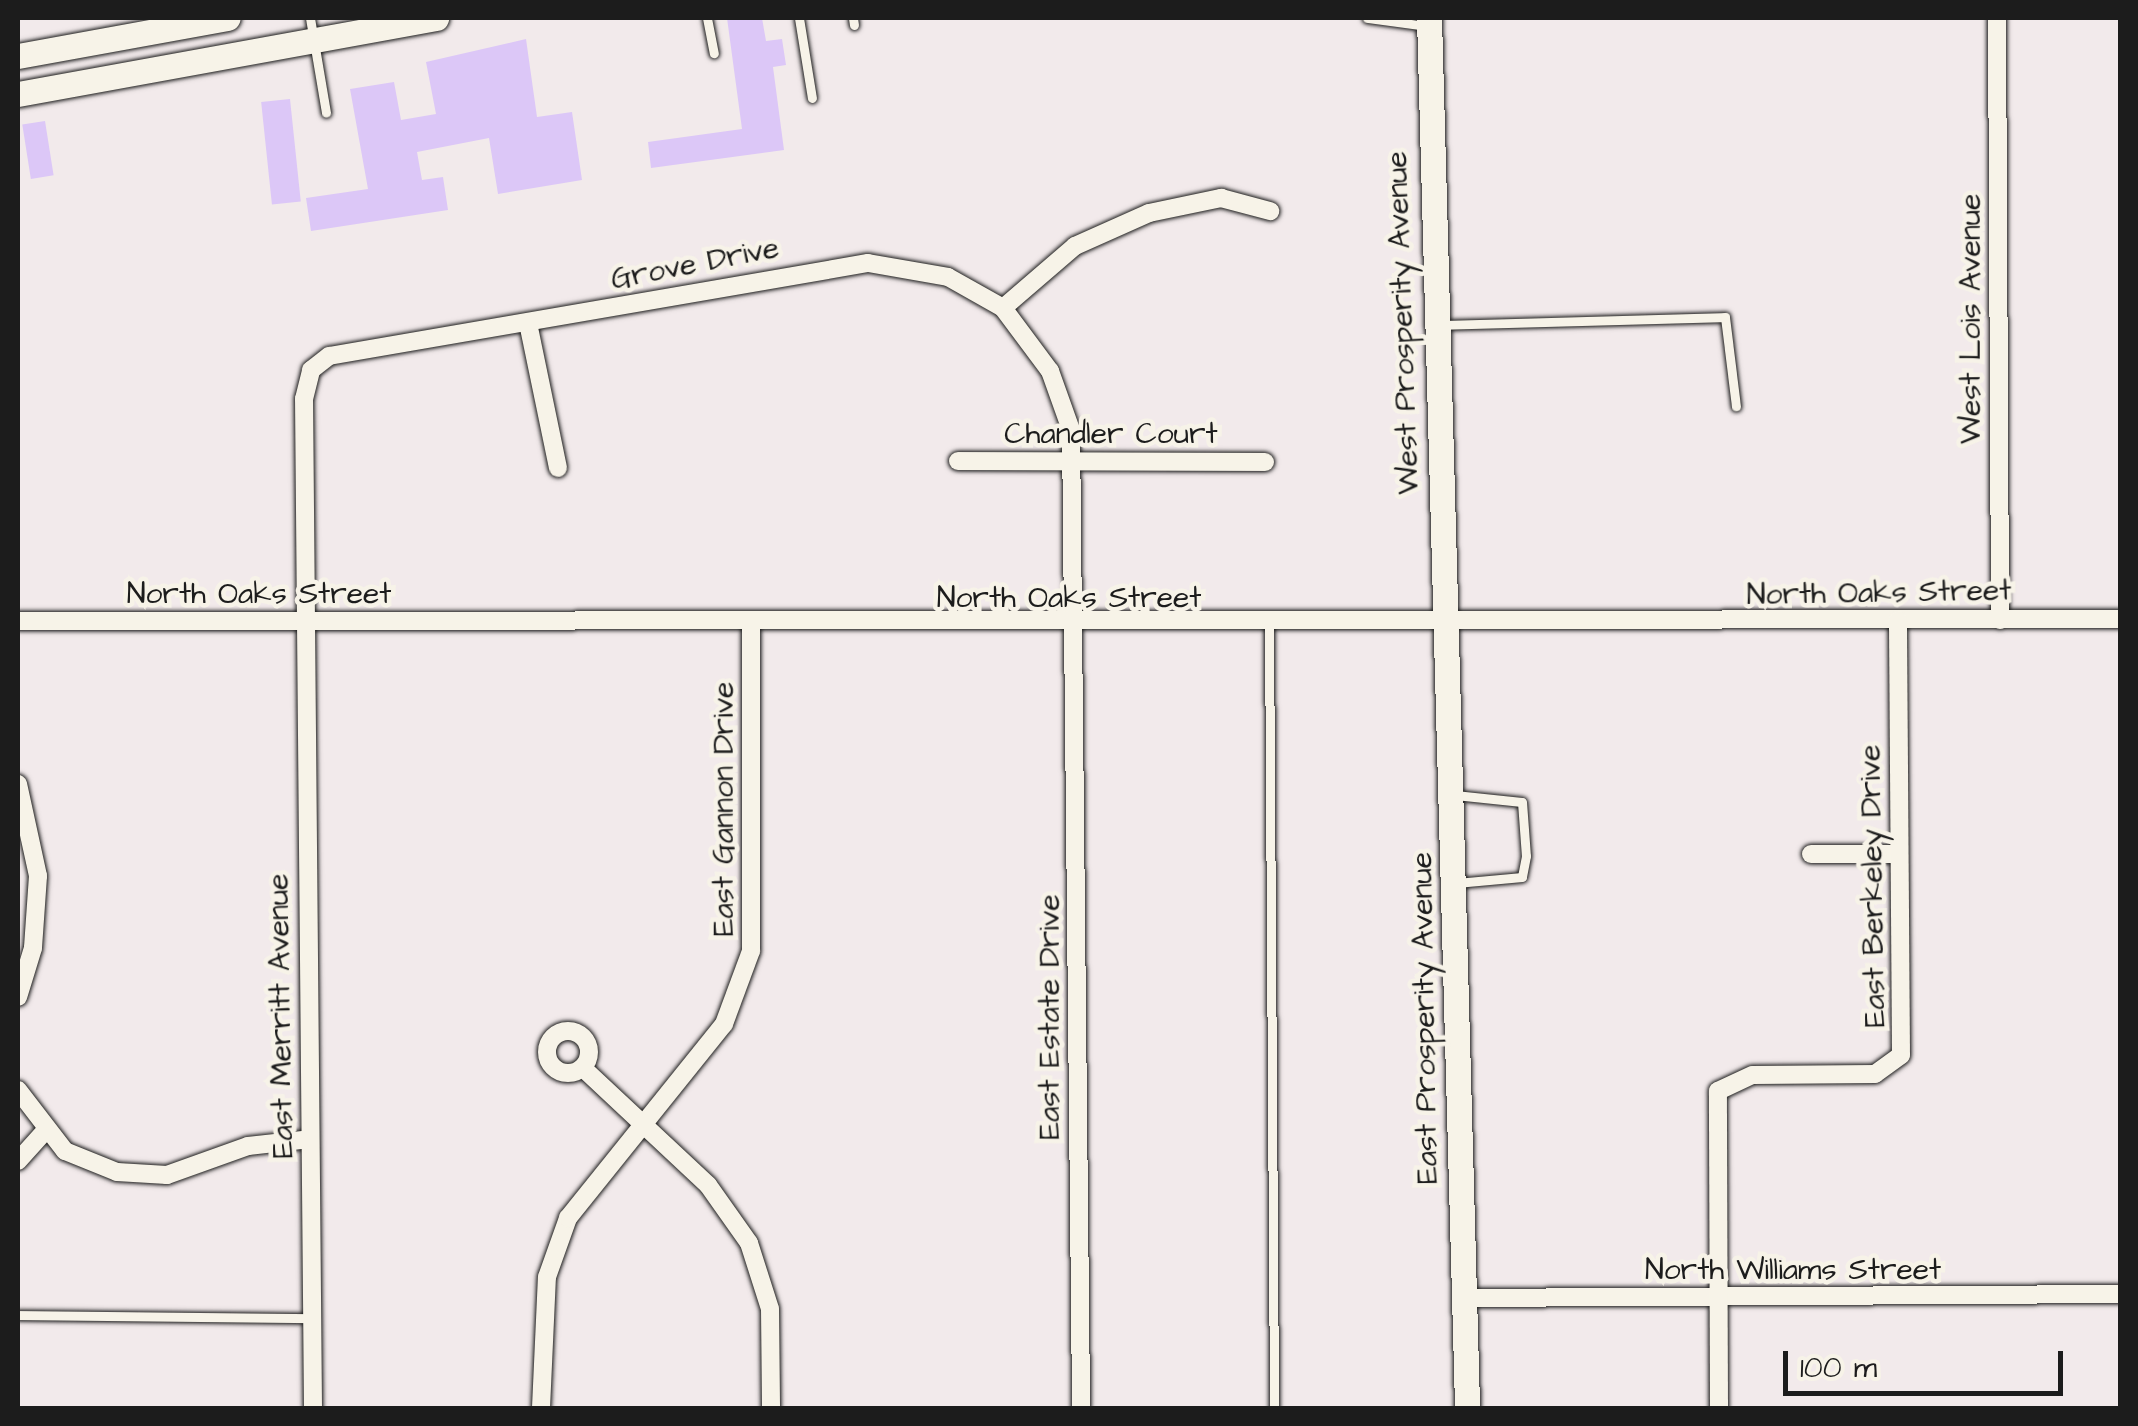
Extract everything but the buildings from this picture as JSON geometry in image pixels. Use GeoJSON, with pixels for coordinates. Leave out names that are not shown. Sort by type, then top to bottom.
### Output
{"type":"FeatureCollection","features":[{"type":"Feature","properties":{"kind":"main road"},"geometry":{"type":"LineString","coordinates":[[18,56],[228,18]]}},
{"type":"Feature","properties":{"kind":"main road"},"geometry":{"type":"LineString","coordinates":[[18,94],[312,29],[436,18]]}},
{"type":"Feature","properties":{"kind":"main road","name":"West Prosperity Avenue"},"geometry":{"type":"LineString","coordinates":[[1429,22],[1431,325],[1450,625]]}},
{"type":"Feature","properties":{"kind":"main road","name":"East Prosperity Avenue"},"geometry":{"type":"LineString","coordinates":[[1450,625],[1467,1408]]}},
{"type":"Feature","properties":{"kind":"street","name":"West Lois Avenue"},"geometry":{"type":"LineString","coordinates":[[1996,18],[2000,620]]}},
{"type":"Feature","properties":{"kind":"street"},"geometry":{"type":"LineString","coordinates":[[1003,308],[1075,246],[1149,213],[1222,198],[1270,212]]}},
{"type":"Feature","properties":{"kind":"street","name":"Grove Drive"},"geometry":{"type":"LineString","coordinates":[[304,622],[311,370],[329,356],[868,263],[948,277],[1003,308],[1050,370],[1074,461],[1075,625]]}},
{"type":"Feature","properties":{"kind":"street"},"geometry":{"type":"LineString","coordinates":[[528,324],[558,468]]}},
{"type":"Feature","properties":{"kind":"street","name":"Chandler Court"},"geometry":{"type":"LineString","coordinates":[[958,461],[1264,462]]}},
{"type":"Feature","properties":{"kind":"street","name":"North Oaks Street"},"geometry":{"type":"LineString","coordinates":[[18,621],[1269,627],[2120,619]]}},
{"type":"Feature","properties":{"kind":"street","name":"East Berkeley Drive"},"geometry":{"type":"LineString","coordinates":[[1719,1408],[1718,1091],[1737,1076],[1875,1074],[1896,1065],[1904,1042],[1898,854],[1898,620]]}},
{"type":"Feature","properties":{"kind":"street","name":"East Merritt Avenue"},"geometry":{"type":"LineString","coordinates":[[304,622],[313,1408]]}},
{"type":"Feature","properties":{"kind":"street","name":"East Gannon Drive"},"geometry":{"type":"LineString","coordinates":[[542,1408],[547,1277],[568,1218],[724,1024],[751,951],[751,625]]}},
{"type":"Feature","properties":{"kind":"street","name":"East Estate Drive"},"geometry":{"type":"LineString","coordinates":[[1075,625],[1081,1408]]}},
{"type":"Feature","properties":{"kind":"street"},"geometry":{"type":"LineString","coordinates":[[18,784],[38,876],[34,948],[18,997]]}},
{"type":"Feature","properties":{"kind":"street"},"geometry":{"type":"LineString","coordinates":[[1811,854],[1898,854]]}},
{"type":"Feature","properties":{"kind":"street"},"geometry":{"type":"LineString","coordinates":[[584,1069],[708,1184],[748,1243],[770,1309],[771,1408]]}},
{"type":"Feature","properties":{"kind":"street"},"geometry":{"type":"LineString","coordinates":[[18,1090],[43,1133],[93,1166],[142,1176],[310,1140]]}},
{"type":"Feature","properties":{"kind":"street"},"geometry":{"type":"LineString","coordinates":[[18,1161],[43,1133]]}},
{"type":"Feature","properties":{"kind":"street","name":"North Williams Street"},"geometry":{"type":"LineString","coordinates":[[1466,1298],[2120,1294]]}},
{"type":"Feature","properties":{"kind":"lane"},"geometry":{"type":"LineString","coordinates":[[707,18],[714,53]]}},
{"type":"Feature","properties":{"kind":"lane"},"geometry":{"type":"LineString","coordinates":[[799,18],[812,98]]}},
{"type":"Feature","properties":{"kind":"lane"},"geometry":{"type":"LineString","coordinates":[[1367,18],[1429,22]]}},
{"type":"Feature","properties":{"kind":"lane"},"geometry":{"type":"LineString","coordinates":[[312,29],[326,112]]}},
{"type":"Feature","properties":{"kind":"lane"},"geometry":{"type":"LineString","coordinates":[[1431,325],[1725,317],[1736,406]]}},
{"type":"Feature","properties":{"kind":"lane"},"geometry":{"type":"LineString","coordinates":[[1269,627],[1274,1408]]}},
{"type":"Feature","properties":{"kind":"lane"},"geometry":{"type":"LineString","coordinates":[[1452,796],[1522,802],[1526,856],[1522,876],[1453,883]]}},
{"type":"Feature","properties":{"kind":"lane"},"geometry":{"type":"LineString","coordinates":[[18,1316],[312,1318]]}}]}
